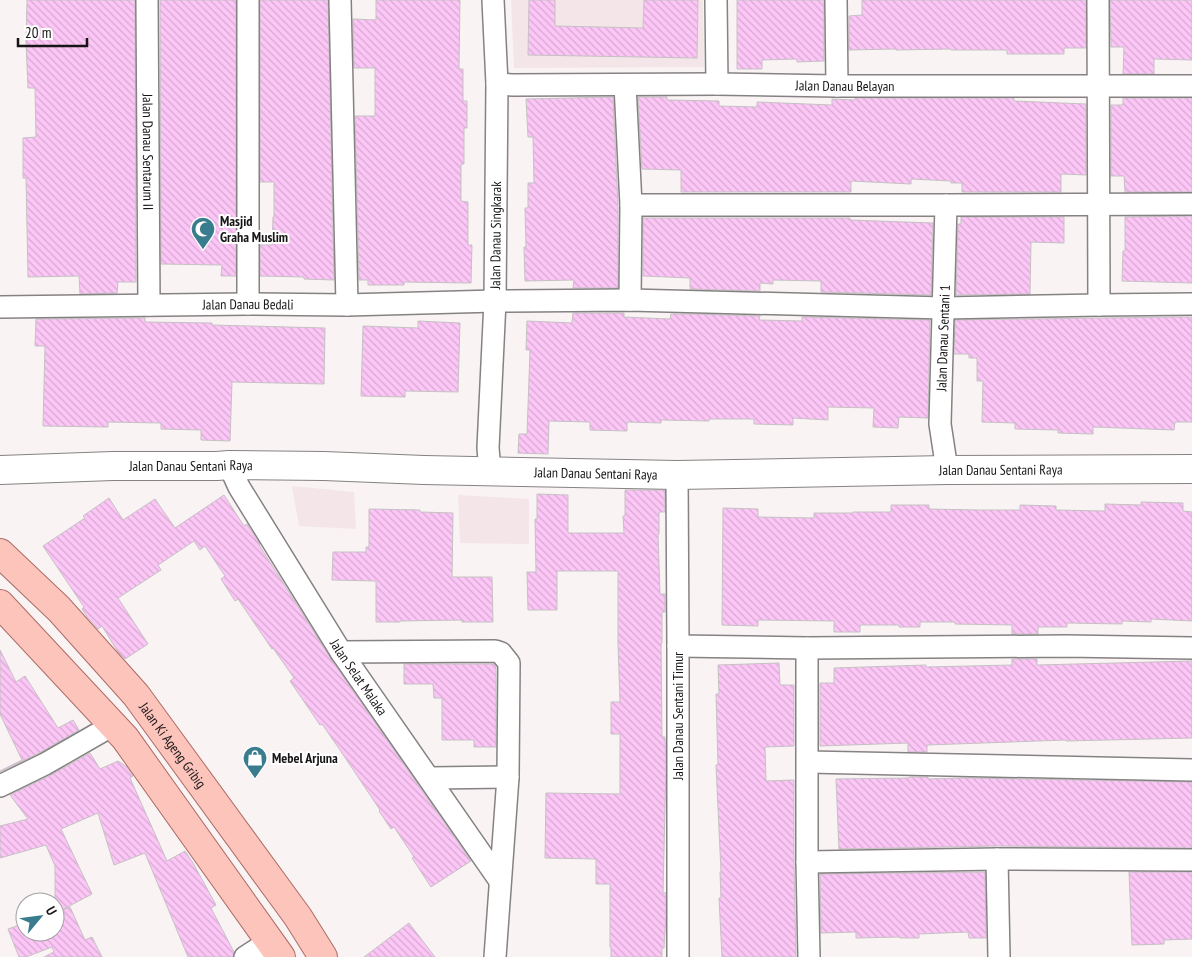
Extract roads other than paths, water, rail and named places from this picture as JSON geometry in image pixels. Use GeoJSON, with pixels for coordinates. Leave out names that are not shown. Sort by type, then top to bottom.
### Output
{"type":"FeatureCollection","features":[{"type":"Feature","properties":{"kind":"main road","name":"Jalan Ki Ageng Gribig"},"geometry":{"type":"LineString","coordinates":[[0,553],[59,609],[136,695],[298,917],[323,957]]}},
{"type":"Feature","properties":{"kind":"main road"},"geometry":{"type":"LineString","coordinates":[[0,604],[125,738],[275,949]]}},
{"type":"Feature","properties":{"kind":"street","name":"Jalan Danau Sentarum II"},"geometry":{"type":"LineString","coordinates":[[147,0],[149,305]]}},
{"type":"Feature","properties":{"kind":"street"},"geometry":{"type":"LineString","coordinates":[[248,0],[248,304]]}},
{"type":"Feature","properties":{"kind":"street"},"geometry":{"type":"LineString","coordinates":[[340,0],[347,305]]}},
{"type":"Feature","properties":{"kind":"street","name":"Jalan Danau Singkarak"},"geometry":{"type":"LineString","coordinates":[[490,471],[488,448],[495,301],[497,84],[492,0]]}},
{"type":"Feature","properties":{"kind":"street"},"geometry":{"type":"LineString","coordinates":[[716,0],[717,84]]}},
{"type":"Feature","properties":{"kind":"street"},"geometry":{"type":"LineString","coordinates":[[836,0],[837,86]]}},
{"type":"Feature","properties":{"kind":"street"},"geometry":{"type":"LineString","coordinates":[[1098,0],[1100,305]]}},
{"type":"Feature","properties":{"kind":"street","name":"Jalan Danau Belayan"},"geometry":{"type":"LineString","coordinates":[[497,84],[1192,86]]}},
{"type":"Feature","properties":{"kind":"street"},"geometry":{"type":"LineString","coordinates":[[625,85],[630,205],[630,300]]}},
{"type":"Feature","properties":{"kind":"street"},"geometry":{"type":"LineString","coordinates":[[630,205],[1192,204]]}},
{"type":"Feature","properties":{"kind":"street","name":"Jalan Danau Sentani 1"},"geometry":{"type":"LineString","coordinates":[[946,205],[940,424],[947,470]]}},
{"type":"Feature","properties":{"kind":"street","name":"Jalan Danau Bedali"},"geometry":{"type":"LineString","coordinates":[[0,307],[248,304],[347,305],[630,300],[944,308],[1192,304]]}},
{"type":"Feature","properties":{"kind":"street","name":"Jalan Danau Sentani Raya"},"geometry":{"type":"LineString","coordinates":[[0,470],[229,465],[677,475],[947,470],[1192,469]]}},
{"type":"Feature","properties":{"kind":"street","name":"Jalan Selat Malaka"},"geometry":{"type":"LineString","coordinates":[[229,465],[239,487],[342,652],[500,881]]}},
{"type":"Feature","properties":{"kind":"street","name":"Jalan Danau Sentani Timur"},"geometry":{"type":"LineString","coordinates":[[677,475],[678,957]]}},
{"type":"Feature","properties":{"kind":"street"},"geometry":{"type":"LineString","coordinates":[[678,646],[807,648],[1066,646],[1192,648]]}},
{"type":"Feature","properties":{"kind":"street"},"geometry":{"type":"LineString","coordinates":[[807,648],[809,957]]}},
{"type":"Feature","properties":{"kind":"street"},"geometry":{"type":"LineString","coordinates":[[342,652],[495,651],[501,653],[509,663],[508,778],[494,957]]}},
{"type":"Feature","properties":{"kind":"street"},"geometry":{"type":"LineString","coordinates":[[0,786],[45,764],[113,725]]}},
{"type":"Feature","properties":{"kind":"street"},"geometry":{"type":"LineString","coordinates":[[808,762],[1192,770]]}},
{"type":"Feature","properties":{"kind":"street"},"geometry":{"type":"LineString","coordinates":[[430,778],[508,778]]}},
{"type":"Feature","properties":{"kind":"street"},"geometry":{"type":"LineString","coordinates":[[807,862],[997,859],[1192,860]]}},
{"type":"Feature","properties":{"kind":"street"},"geometry":{"type":"LineString","coordinates":[[997,859],[999,957]]}},
{"type":"Feature","properties":{"kind":"street"},"geometry":{"type":"LineString","coordinates":[[245,957],[275,949]]}},
{"type":"Feature","properties":{"kind":"place","name":"Masjid Graha Muslim"},"geometry":{"type":"Point","coordinates":[203,250]}},
{"type":"Feature","properties":{"kind":"place","name":"Mebel Arjuna"},"geometry":{"type":"Point","coordinates":[255,779]}}]}
